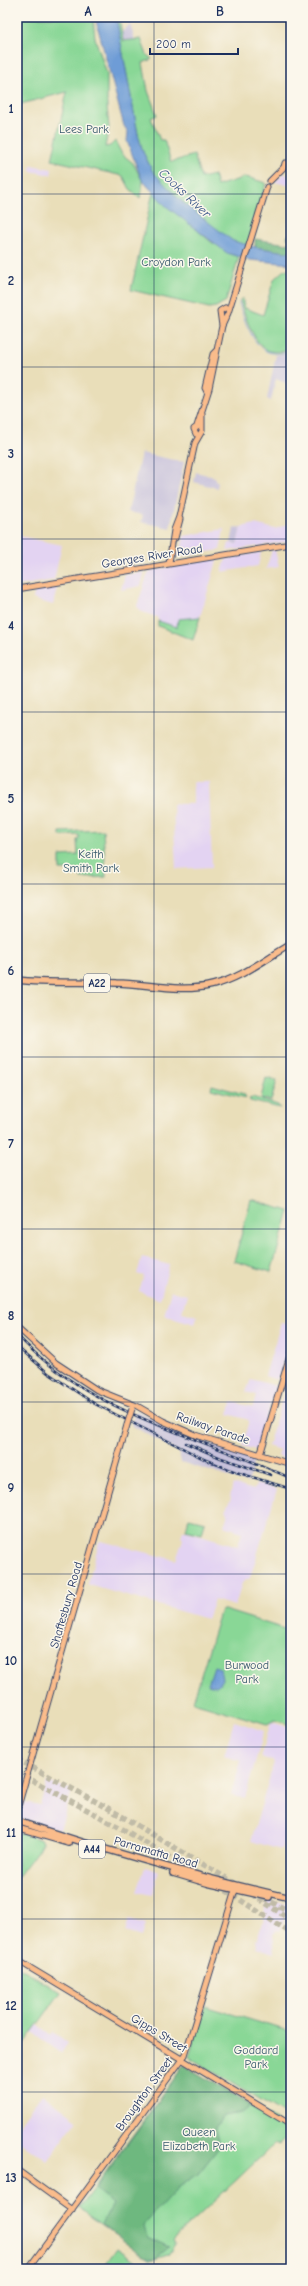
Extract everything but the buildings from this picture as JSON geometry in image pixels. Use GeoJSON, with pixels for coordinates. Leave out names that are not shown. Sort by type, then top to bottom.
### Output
{"type":"FeatureCollection","features":[{"type":"Feature","properties":{"kind":"highway","name":"A22"},"geometry":{"type":"LineString","coordinates":[[17,980],[54,983],[118,983],[170,989],[209,986],[241,974],[291,944]]}},
{"type":"Feature","properties":{"kind":"highway","name":"Parramatta Road"},"geometry":{"type":"LineString","coordinates":[[17,1821],[67,1838],[236,1888],[291,1898]]}},
{"type":"Feature","properties":{"kind":"highway","name":"Parramatta Road"},"geometry":{"type":"LineString","coordinates":[[17,1828],[291,1902]]}},
{"type":"Feature","properties":{"kind":"main road"},"geometry":{"type":"LineString","coordinates":[[169,563],[174,530],[179,517],[197,434],[194,429],[199,427],[200,415],[202,414],[207,392],[205,388],[212,359],[216,351],[225,312],[267,188],[272,186],[270,182],[288,164]]}},
{"type":"Feature","properties":{"kind":"main road","name":"Georges River Road"},"geometry":{"type":"LineString","coordinates":[[17,589],[291,544]]}},
{"type":"Feature","properties":{"kind":"main road","name":"Railway Parade"},"geometry":{"type":"LineString","coordinates":[[17,1327],[56,1363],[87,1385],[195,1435],[291,1465]]}},
{"type":"Feature","properties":{"kind":"main road"},"geometry":{"type":"LineString","coordinates":[[260,1455],[291,1352]]}},
{"type":"Feature","properties":{"kind":"main road","name":"Shaftesbury Road"},"geometry":{"type":"LineString","coordinates":[[17,1810],[132,1406]]}},
{"type":"Feature","properties":{"kind":"main road","name":"Broughton Street"},"geometry":{"type":"LineString","coordinates":[[28,2269],[182,2059],[236,1888]]}},
{"type":"Feature","properties":{"kind":"main road","name":"Gipps Street"},"geometry":{"type":"LineString","coordinates":[[17,1960],[291,2124]]}},
{"type":"Feature","properties":{"kind":"main road"},"geometry":{"type":"LineString","coordinates":[[17,2170],[72,2210]]}},
{"type":"Feature","properties":{"kind":"shaded area"},"geometry":{"type":"Polygon","coordinates":[[[130,24],[135,40],[123,41],[121,33],[130,24]]]}},
{"type":"Feature","properties":{"kind":"shaded area"},"geometry":{"type":"Polygon","coordinates":[[[31,165],[52,169],[51,175],[30,171],[31,165]]]}},
{"type":"Feature","properties":{"kind":"shaded area"},"geometry":{"type":"Polygon","coordinates":[[[285,173],[291,181],[291,186],[275,182],[285,173]]]}},
{"type":"Feature","properties":{"kind":"shaded area"},"geometry":{"type":"Polygon","coordinates":[[[291,354],[291,385],[276,379],[271,401],[267,399],[276,355],[291,354]]]}},
{"type":"Feature","properties":{"kind":"shaded area"},"geometry":{"type":"Polygon","coordinates":[[[141,453],[184,462],[170,528],[141,522],[143,515],[128,512],[141,453]]]}},
{"type":"Feature","properties":{"kind":"shaded area"},"geometry":{"type":"Polygon","coordinates":[[[196,472],[215,477],[215,481],[218,482],[217,488],[194,482],[196,472]]]}},
{"type":"Feature","properties":{"kind":"shaded area"},"geometry":{"type":"Polygon","coordinates":[[[291,523],[291,541],[227,551],[229,543],[237,544],[241,527],[255,524],[275,529],[291,523]]]}},
{"type":"Feature","properties":{"kind":"shaded area"},"geometry":{"type":"Polygon","coordinates":[[[241,527],[237,544],[231,543],[234,528],[241,527]]]}},
{"type":"Feature","properties":{"kind":"shaded area"},"geometry":{"type":"Polygon","coordinates":[[[224,529],[220,550],[177,557],[178,550],[181,551],[184,536],[224,529]]]}},
{"type":"Feature","properties":{"kind":"shaded area"},"geometry":{"type":"Polygon","coordinates":[[[19,536],[62,545],[54,580],[17,586],[17,545],[19,536]]]}},
{"type":"Feature","properties":{"kind":"shaded area"},"geometry":{"type":"Polygon","coordinates":[[[272,550],[275,550],[279,567],[266,569],[272,550]]]}},
{"type":"Feature","properties":{"kind":"shaded area"},"geometry":{"type":"Polygon","coordinates":[[[261,552],[258,566],[222,572],[226,559],[261,552]]]}},
{"type":"Feature","properties":{"kind":"shaded area"},"geometry":{"type":"Polygon","coordinates":[[[216,558],[217,561],[200,617],[178,619],[177,627],[159,622],[157,617],[140,611],[137,606],[150,571],[216,558]]]}},
{"type":"Feature","properties":{"kind":"shaded area"},"geometry":{"type":"Polygon","coordinates":[[[145,572],[141,586],[121,590],[125,575],[145,572]]]}},
{"type":"Feature","properties":{"kind":"shaded area"},"geometry":{"type":"Polygon","coordinates":[[[57,587],[53,605],[33,599],[35,590],[57,587]]]}},
{"type":"Feature","properties":{"kind":"shaded area"},"geometry":{"type":"Polygon","coordinates":[[[193,782],[209,782],[212,867],[176,869],[173,804],[193,804],[193,782]]]}},
{"type":"Feature","properties":{"kind":"shaded area"},"geometry":{"type":"Polygon","coordinates":[[[142,1257],[169,1265],[160,1300],[139,1291],[144,1276],[137,1274],[142,1257]]]}},
{"type":"Feature","properties":{"kind":"shaded area"},"geometry":{"type":"Polygon","coordinates":[[[171,1291],[187,1295],[182,1312],[197,1316],[195,1324],[164,1315],[171,1291]]]}},
{"type":"Feature","properties":{"kind":"shaded area"},"geometry":{"type":"Polygon","coordinates":[[[281,1323],[291,1325],[291,1337],[277,1380],[265,1376],[281,1323]]]}},
{"type":"Feature","properties":{"kind":"shaded area"},"geometry":{"type":"Polygon","coordinates":[[[251,1379],[276,1386],[256,1450],[242,1446],[249,1420],[228,1414],[232,1402],[253,1407],[256,1395],[246,1392],[251,1379]]]}},
{"type":"Feature","properties":{"kind":"shaded area"},"geometry":{"type":"Polygon","coordinates":[[[285,1389],[291,1390],[291,1461],[278,1456],[280,1450],[268,1446],[285,1389]]]}},
{"type":"Feature","properties":{"kind":"shaded area"},"geometry":{"type":"Polygon","coordinates":[[[138,1411],[204,1442],[255,1457],[248,1483],[181,1462],[179,1452],[131,1425],[135,1412],[138,1411]]]}},
{"type":"Feature","properties":{"kind":"shaded area"},"geometry":{"type":"Polygon","coordinates":[[[233,1484],[254,1490],[256,1484],[277,1489],[250,1578],[242,1583],[235,1606],[214,1600],[207,1619],[88,1584],[99,1542],[101,1541],[176,1560],[183,1539],[181,1537],[183,1530],[238,1546],[242,1532],[224,1526],[228,1514],[226,1509],[231,1498],[233,1484]]]}},
{"type":"Feature","properties":{"kind":"shaded area"},"geometry":{"type":"Polygon","coordinates":[[[234,1721],[264,1731],[245,1798],[231,1794],[241,1761],[224,1756],[234,1721]]]}},
{"type":"Feature","properties":{"kind":"shaded area"},"geometry":{"type":"Polygon","coordinates":[[[271,1722],[291,1728],[291,1816],[281,1850],[251,1841],[274,1762],[261,1757],[271,1722]]]}},
{"type":"Feature","properties":{"kind":"shaded area"},"geometry":{"type":"Polygon","coordinates":[[[47,1782],[72,1790],[60,1830],[20,1818],[24,1802],[40,1805],[47,1782]]]}},
{"type":"Feature","properties":{"kind":"shaded area"},"geometry":{"type":"Polygon","coordinates":[[[145,1867],[159,1871],[152,1895],[137,1892],[145,1867]]]}},
{"type":"Feature","properties":{"kind":"shaded area"},"geometry":{"type":"Polygon","coordinates":[[[266,1900],[289,1905],[280,1931],[277,1930],[273,1934],[275,1953],[257,1948],[256,1939],[258,1940],[259,1932],[263,1924],[266,1900]]]}},
{"type":"Feature","properties":{"kind":"shaded area"},"geometry":{"type":"Polygon","coordinates":[[[129,1919],[146,1924],[142,1937],[125,1932],[129,1919]]]}},
{"type":"Feature","properties":{"kind":"shaded area"},"geometry":{"type":"Polygon","coordinates":[[[38,2025],[51,2035],[53,2032],[68,2043],[61,2053],[32,2032],[38,2025]]]}},
{"type":"Feature","properties":{"kind":"shaded area"},"geometry":{"type":"Polygon","coordinates":[[[42,2094],[77,2120],[47,2161],[17,2139],[17,2128],[42,2094]]]}},
{"type":"Feature","properties":{"kind":"green space","name":"Lees Park"},"geometry":{"type":"Polygon","coordinates":[[[17,17],[93,17],[95,38],[107,74],[107,107],[109,127],[105,147],[110,146],[115,141],[122,154],[133,163],[143,182],[140,198],[130,189],[123,176],[52,160],[67,92],[17,105],[17,17]]]}},
{"type":"Feature","properties":{"kind":"green space"},"geometry":{"type":"Polygon","coordinates":[[[117,22],[120,22],[123,41],[141,39],[147,55],[152,59],[143,63],[148,91],[157,115],[151,118],[160,140],[164,140],[171,162],[194,155],[201,178],[214,175],[217,186],[246,177],[266,183],[248,246],[233,241],[215,229],[170,191],[153,172],[143,152],[138,134],[117,22]]]}},
{"type":"Feature","properties":{"kind":"green space","name":"Croydon Park"},"geometry":{"type":"Polygon","coordinates":[[[153,192],[211,242],[239,257],[226,301],[216,307],[209,308],[131,290],[153,192]]]}},
{"type":"Feature","properties":{"kind":"green space"},"geometry":{"type":"Polygon","coordinates":[[[291,232],[291,253],[255,247],[255,239],[288,244],[290,241],[287,237],[291,232]]]}},
{"type":"Feature","properties":{"kind":"green space"},"geometry":{"type":"Polygon","coordinates":[[[284,270],[291,270],[291,351],[272,352],[264,348],[254,336],[240,300],[242,298],[245,308],[263,315],[274,279],[284,270]]]}},
{"type":"Feature","properties":{"kind":"green space"},"geometry":{"type":"Polygon","coordinates":[[[200,617],[193,640],[158,626],[158,621],[177,627],[178,619],[200,617]]]}},
{"type":"Feature","properties":{"kind":"green space","name":"Keith Smith Park"},"geometry":{"type":"Polygon","coordinates":[[[103,830],[106,877],[81,878],[80,870],[60,870],[60,856],[78,855],[77,840],[79,839],[79,835],[60,836],[60,832],[103,830]]]}},
{"type":"Feature","properties":{"kind":"green space"},"geometry":{"type":"Polygon","coordinates":[[[266,1078],[277,1081],[271,1101],[261,1098],[266,1078]]]}},
{"type":"Feature","properties":{"kind":"green space"},"geometry":{"type":"Polygon","coordinates":[[[212,1085],[244,1094],[246,1098],[211,1089],[212,1085]]]}},
{"type":"Feature","properties":{"kind":"green space"},"geometry":{"type":"Polygon","coordinates":[[[252,1097],[278,1105],[280,1108],[250,1101],[249,1098],[252,1097]]]}},
{"type":"Feature","properties":{"kind":"green space"},"geometry":{"type":"Polygon","coordinates":[[[251,1200],[289,1211],[271,1272],[234,1261],[251,1200]]]}},
{"type":"Feature","properties":{"kind":"green space"},"geometry":{"type":"Polygon","coordinates":[[[189,1518],[205,1522],[202,1534],[186,1530],[189,1518]]]}},
{"type":"Feature","properties":{"kind":"green space","name":"Burwood Park"},"geometry":{"type":"Polygon","coordinates":[[[221,1609],[291,1631],[291,1725],[275,1720],[267,1724],[193,1702],[221,1609]]]}},
{"type":"Feature","properties":{"kind":"green space"},"geometry":{"type":"Polygon","coordinates":[[[17,1832],[42,1840],[43,1843],[17,1878],[17,1832]]]}},
{"type":"Feature","properties":{"kind":"green space"},"geometry":{"type":"Polygon","coordinates":[[[17,1966],[61,1992],[17,2053],[17,1966]]]}},
{"type":"Feature","properties":{"kind":"green space","name":"Goddard Park"},"geometry":{"type":"Polygon","coordinates":[[[205,2006],[291,2032],[291,2119],[189,2057],[205,2006]]]}},
{"type":"Feature","properties":{"kind":"green space","name":"Queen Elizabeth Park"},"geometry":{"type":"Polygon","coordinates":[[[184,2065],[290,2130],[287,2138],[280,2145],[275,2143],[173,2240],[175,2244],[168,2255],[151,2260],[83,2211],[80,2207],[184,2065]]]}},
{"type":"Feature","properties":{"kind":"green space","name":"Queen Elizabeth Park"},"geometry":{"type":"Polygon","coordinates":[[[184,2065],[251,2106],[242,2113],[224,2116],[216,2128],[220,2146],[198,2174],[178,2188],[144,2225],[147,2237],[169,2247],[155,2259],[144,2256],[102,2224],[113,2204],[95,2189],[184,2065]]]}},
{"type":"Feature","properties":{"kind":"green space"},"geometry":{"type":"Polygon","coordinates":[[[117,2248],[137,2262],[141,2269],[102,2269],[117,2248]]]}},
{"type":"Feature","properties":{"kind":"water","name":"Cooks River"},"geometry":{"type":"Polygon","coordinates":[[[95,17],[114,17],[117,22],[138,134],[143,152],[153,172],[182,202],[233,241],[255,247],[291,253],[291,264],[250,260],[227,253],[166,206],[142,180],[127,141],[128,132],[124,126],[95,17]]]}},
{"type":"Feature","properties":{"kind":"water"},"geometry":{"type":"Polygon","coordinates":[[[214,1666],[220,1668],[222,1679],[216,1686],[208,1684],[214,1666]]]}},
{"type":"Feature","properties":{"kind":"waterway"},"geometry":{"type":"LineString","coordinates":[[239,302],[249,329],[261,348],[272,353],[291,353]]}},
{"type":"Feature","properties":{"kind":"tunnel"},"geometry":{"type":"LineString","coordinates":[[17,1759],[106,1807],[238,1885]]}},
{"type":"Feature","properties":{"kind":"tunnel"},"geometry":{"type":"LineString","coordinates":[[17,1772],[119,1827],[200,1875]]}},
{"type":"Feature","properties":{"kind":"tunnel"},"geometry":{"type":"LineString","coordinates":[[219,1886],[291,1933]]}},
{"type":"Feature","properties":{"kind":"tunnel"},"geometry":{"type":"LineString","coordinates":[[252,1894],[291,1920]]}},
{"type":"Feature","properties":{"kind":"tunnel"},"geometry":{"type":"LineString","coordinates":[[264,1898],[291,1912]]}},
{"type":"Feature","properties":{"kind":"railway"},"geometry":{"type":"LineString","coordinates":[[17,1335],[41,1358],[66,1377],[121,1409],[291,1478]]}},
{"type":"Feature","properties":{"kind":"railway"},"geometry":{"type":"LineString","coordinates":[[17,1346],[48,1373],[95,1404],[206,1460],[236,1472],[291,1489]]}},
{"type":"Feature","properties":{"kind":"railway"},"geometry":{"type":"LineString","coordinates":[[186,1443],[221,1458],[271,1475]]}}]}
